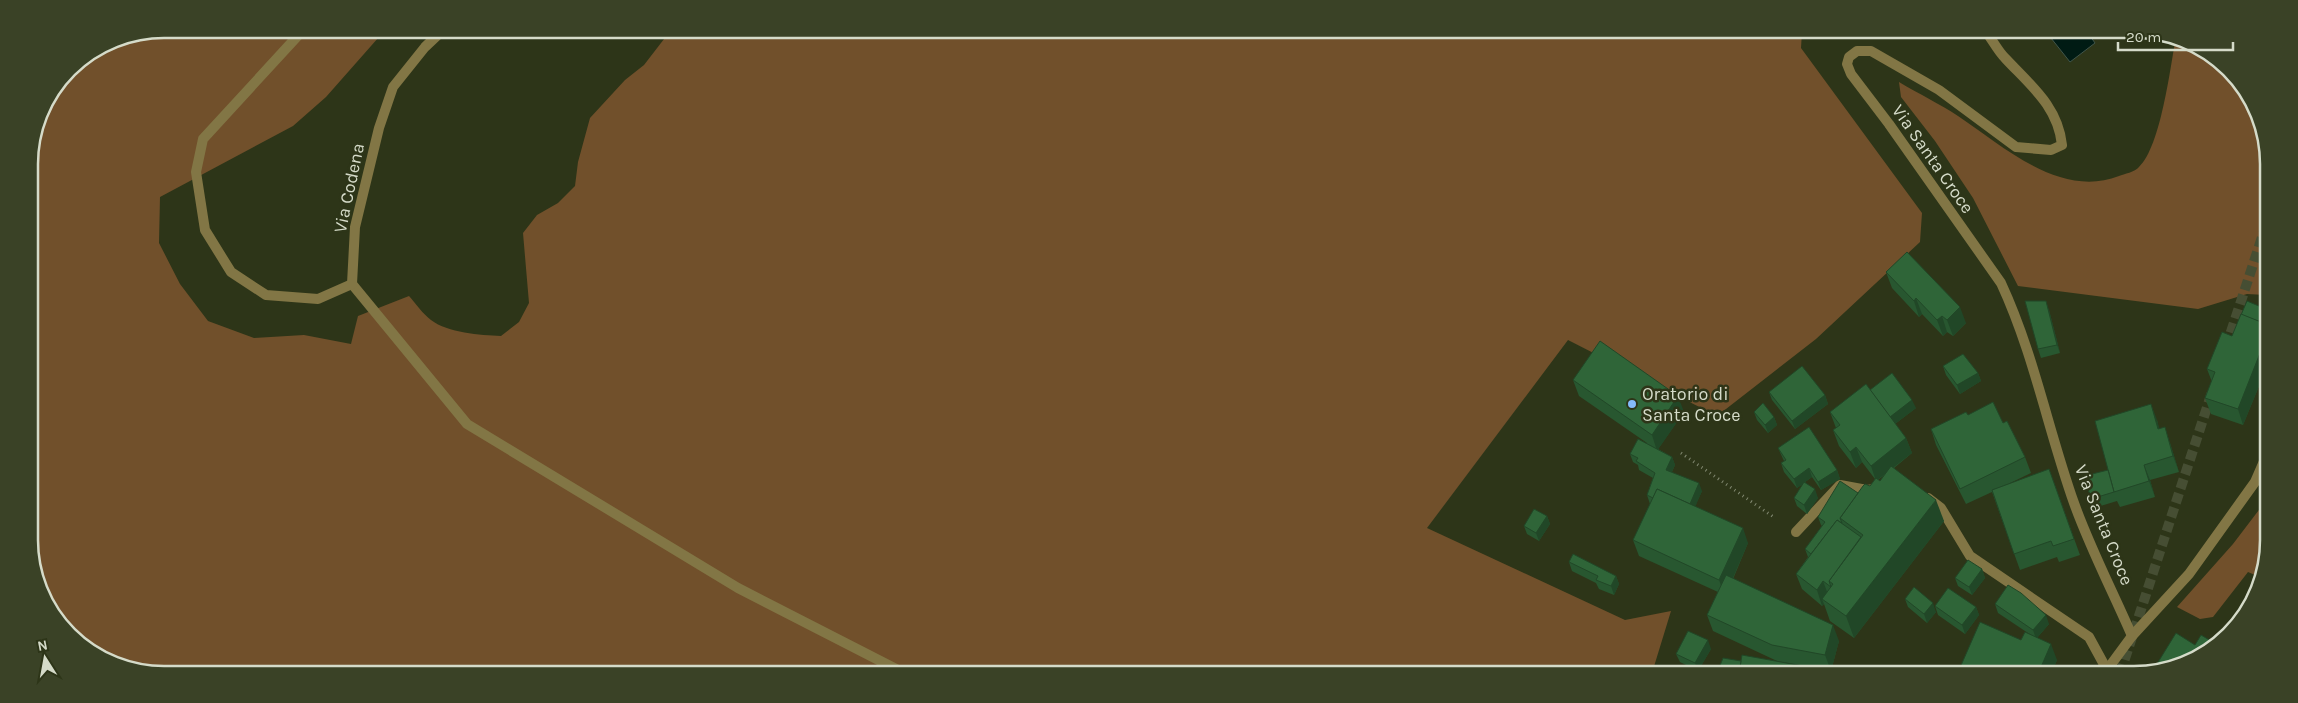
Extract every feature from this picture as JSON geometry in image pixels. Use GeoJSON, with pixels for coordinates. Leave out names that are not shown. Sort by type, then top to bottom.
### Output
{"type":"FeatureCollection","features":[{"type":"Feature","properties":{"kind":"street"},"geometry":{"type":"LineString","coordinates":[[296,38],[203,139],[196,172],[205,230],[231,272],[266,295],[318,299],[352,284],[467,424],[738,588],[890,666]]}},
{"type":"Feature","properties":{"kind":"street","name":"Via Codena"},"geometry":{"type":"LineString","coordinates":[[352,284],[355,227],[379,128],[393,87],[434,38]]}},
{"type":"Feature","properties":{"kind":"street","name":"Via Santa Croce"},"geometry":{"type":"LineString","coordinates":[[1990,38],[2003,57],[2044,98],[2061,134],[2062,145],[2051,150],[2016,147],[1939,90],[1871,51],[1857,51],[1849,57],[1847,64],[1851,74],[1889,124],[2001,283],[2014,312],[2038,380],[2074,504],[2132,636]]}},
{"type":"Feature","properties":{"kind":"street"},"geometry":{"type":"LineString","coordinates":[[2111,665],[2132,636],[2189,574],[2255,482],[2260,470]]}},
{"type":"Feature","properties":{"kind":"street"},"geometry":{"type":"LineString","coordinates":[[1796,532],[1840,485],[1867,490],[1885,488]]}},
{"type":"Feature","properties":{"kind":"street"},"geometry":{"type":"LineString","coordinates":[[1919,490],[1941,508],[1970,556],[2089,638],[2103,665]]}},
{"type":"Feature","properties":{"kind":"path"},"geometry":{"type":"LineString","coordinates":[[1681,453],[1796,532]]}},
{"type":"Feature","properties":{"kind":"shaded area"},"geometry":{"type":"Polygon","coordinates":[[[163,38],[378,38],[326,97],[293,126],[160,197],[159,243],[180,284],[208,321],[254,338],[304,335],[351,344],[358,316],[409,296],[431,320],[455,331],[501,336],[519,322],[529,303],[523,233],[537,215],[558,203],[575,186],[578,162],[590,118],[625,80],[644,65],[665,38],[1802,38],[1801,48],[1922,213],[1920,242],[1816,339],[1717,416],[1568,340],[1427,528],[1625,620],[1671,611],[1654,665],[163,666],[131,661],[115,656],[87,640],[69,623],[50,595],[40,564],[38,548],[38,155],[47,115],[54,100],[69,80],[87,63],[115,47],[139,40],[163,38]]]}},
{"type":"Feature","properties":{"kind":"shaded area"},"geometry":{"type":"Polygon","coordinates":[[[2175,44],[2198,54],[2224,74],[2248,108],[2254,123],[2260,155],[2260,295],[2247,294],[2198,309],[2018,286],[1973,198],[1935,141],[1901,97],[1899,82],[1951,112],[2033,166],[2075,181],[2097,181],[2119,176],[2139,167],[2147,157],[2159,125],[2175,44]]]}},
{"type":"Feature","properties":{"kind":"shaded area"},"geometry":{"type":"Polygon","coordinates":[[[2260,509],[2259,556],[2255,575],[2248,572],[2213,617],[2200,619],[2177,607],[2233,544],[2260,509]]]}},
{"type":"Feature","properties":{"kind":"water"},"geometry":{"type":"Polygon","coordinates":[[[2051,38],[2092,38],[2095,43],[2070,62],[2051,38]]]}},
{"type":"Feature","properties":{"kind":"building"},"geometry":{"type":"Polygon","coordinates":[[[1907,252],[1960,307],[1947,320],[1942,316],[1937,320],[1916,298],[1914,301],[1886,272],[1907,252]]]}},
{"type":"Feature","properties":{"kind":"building"},"geometry":{"type":"Polygon","coordinates":[[[2025,301],[2046,301],[2057,345],[2038,349],[2025,301]]]}},
{"type":"Feature","properties":{"kind":"building"},"geometry":{"type":"Polygon","coordinates":[[[2247,301],[2260,306],[2260,322],[2241,315],[2247,301]]]}},
{"type":"Feature","properties":{"kind":"building"},"geometry":{"type":"Polygon","coordinates":[[[2241,314],[2260,322],[2260,353],[2238,409],[2205,398],[2215,372],[2207,369],[2222,332],[2232,336],[2241,314]]]}},
{"type":"Feature","properties":{"kind":"building","name":"Oratorio di Santa Croce"},"geometry":{"type":"Polygon","coordinates":[[[1600,341],[1678,396],[1652,435],[1573,380],[1600,341]]]}},
{"type":"Feature","properties":{"kind":"building"},"geometry":{"type":"Polygon","coordinates":[[[1963,354],[1978,373],[1957,385],[1943,366],[1963,354]]]}},
{"type":"Feature","properties":{"kind":"building"},"geometry":{"type":"Polygon","coordinates":[[[1802,366],[1825,395],[1792,421],[1769,392],[1802,366]]]}},
{"type":"Feature","properties":{"kind":"building"},"geometry":{"type":"Polygon","coordinates":[[[1892,373],[1912,400],[1890,417],[1870,390],[1892,373]]]}},
{"type":"Feature","properties":{"kind":"building"},"geometry":{"type":"Polygon","coordinates":[[[1866,384],[1906,438],[1871,466],[1856,447],[1850,452],[1833,430],[1840,425],[1830,412],[1866,384]]]}},
{"type":"Feature","properties":{"kind":"building"},"geometry":{"type":"Polygon","coordinates":[[[1993,402],[2003,423],[2007,421],[2025,457],[1960,489],[1931,429],[1966,412],[1968,415],[1993,402]]]}},
{"type":"Feature","properties":{"kind":"building"},"geometry":{"type":"Polygon","coordinates":[[[1763,403],[1774,417],[1765,425],[1754,412],[1763,403]]]}},
{"type":"Feature","properties":{"kind":"building"},"geometry":{"type":"Polygon","coordinates":[[[2151,404],[2158,429],[2165,427],[2173,456],[2144,465],[2149,481],[2114,492],[2095,421],[2151,404]]]}},
{"type":"Feature","properties":{"kind":"building"},"geometry":{"type":"Polygon","coordinates":[[[1809,427],[1837,470],[1818,482],[1809,468],[1794,479],[1781,463],[1786,460],[1778,448],[1809,427]]]}},
{"type":"Feature","properties":{"kind":"building"},"geometry":{"type":"Polygon","coordinates":[[[1638,439],[1672,457],[1666,470],[1699,483],[1690,504],[1657,489],[1653,498],[1647,495],[1655,473],[1636,461],[1638,458],[1630,454],[1638,439]]]}},
{"type":"Feature","properties":{"kind":"building"},"geometry":{"type":"Polygon","coordinates":[[[1891,466],[1936,500],[1846,616],[1822,599],[1833,584],[1829,581],[1863,535],[1840,518],[1863,486],[1865,484],[1870,486],[1876,478],[1880,481],[1891,466]]]}},
{"type":"Feature","properties":{"kind":"building"},"geometry":{"type":"Polygon","coordinates":[[[2049,469],[2074,539],[2053,546],[2051,541],[2014,554],[1992,490],[2049,469]]]}},
{"type":"Feature","properties":{"kind":"building"},"geometry":{"type":"Polygon","coordinates":[[[2108,470],[2114,492],[2091,499],[2084,476],[2108,470]]]}},
{"type":"Feature","properties":{"kind":"building"},"geometry":{"type":"Polygon","coordinates":[[[1840,481],[1858,493],[1840,518],[1842,523],[1837,520],[1811,554],[1805,549],[1825,522],[1818,517],[1840,481]]]}},
{"type":"Feature","properties":{"kind":"building"},"geometry":{"type":"Polygon","coordinates":[[[1804,482],[1815,489],[1804,505],[1794,498],[1804,482]]]}},
{"type":"Feature","properties":{"kind":"building"},"geometry":{"type":"Polygon","coordinates":[[[1657,489],[1743,528],[1719,580],[1633,540],[1657,489]]]}},
{"type":"Feature","properties":{"kind":"building"},"geometry":{"type":"Polygon","coordinates":[[[1534,509],[1547,516],[1536,533],[1524,526],[1534,509]]]}},
{"type":"Feature","properties":{"kind":"building"},"geometry":{"type":"Polygon","coordinates":[[[1837,520],[1861,537],[1829,581],[1831,587],[1823,581],[1817,590],[1796,574],[1837,520]]]}},
{"type":"Feature","properties":{"kind":"building"},"geometry":{"type":"Polygon","coordinates":[[[1573,554],[1616,576],[1611,586],[1596,580],[1598,576],[1569,562],[1573,554]]]}},
{"type":"Feature","properties":{"kind":"building"},"geometry":{"type":"Polygon","coordinates":[[[1968,560],[1982,569],[1969,587],[1955,578],[1968,560]]]}},
{"type":"Feature","properties":{"kind":"building"},"geometry":{"type":"Polygon","coordinates":[[[1726,575],[1833,625],[1825,655],[1772,645],[1707,615],[1726,575]]]}},
{"type":"Feature","properties":{"kind":"building"},"geometry":{"type":"Polygon","coordinates":[[[2008,585],[2021,593],[2046,615],[2033,630],[1995,604],[2008,585]]]}},
{"type":"Feature","properties":{"kind":"building"},"geometry":{"type":"Polygon","coordinates":[[[1914,587],[1933,603],[1924,614],[1905,599],[1914,587]]]}},
{"type":"Feature","properties":{"kind":"building"},"geometry":{"type":"Polygon","coordinates":[[[1948,588],[1976,607],[1962,625],[1935,606],[1948,588]]]}},
{"type":"Feature","properties":{"kind":"building"},"geometry":{"type":"Polygon","coordinates":[[[1980,622],[2021,640],[2025,632],[2051,644],[2042,665],[1961,665],[1980,622]]]}},
{"type":"Feature","properties":{"kind":"building"},"geometry":{"type":"Polygon","coordinates":[[[1688,631],[1708,640],[1695,663],[1676,654],[1688,631]]]}},
{"type":"Feature","properties":{"kind":"building"},"geometry":{"type":"Polygon","coordinates":[[[2176,633],[2195,645],[2201,635],[2210,640],[2183,656],[2157,663],[2176,633]]]}},
{"type":"Feature","properties":{"kind":"building"},"geometry":{"type":"Polygon","coordinates":[[[1742,655],[1799,665],[1740,665],[1742,655]]]}},
{"type":"Feature","properties":{"kind":"building"},"geometry":{"type":"Polygon","coordinates":[[[1723,658],[1741,661],[1740,665],[1720,665],[1723,658]]]}},
{"type":"Feature","properties":{"kind":"tunnel"},"geometry":{"type":"LineString","coordinates":[[2226,347],[2260,243]]}},
{"type":"Feature","properties":{"kind":"tunnel"},"geometry":{"type":"LineString","coordinates":[[2123,665],[2212,392]]}},
{"type":"Feature","properties":{"kind":"place","name":"Oratorio di Santa Croce"},"geometry":{"type":"Point","coordinates":[1632,404]}}]}
